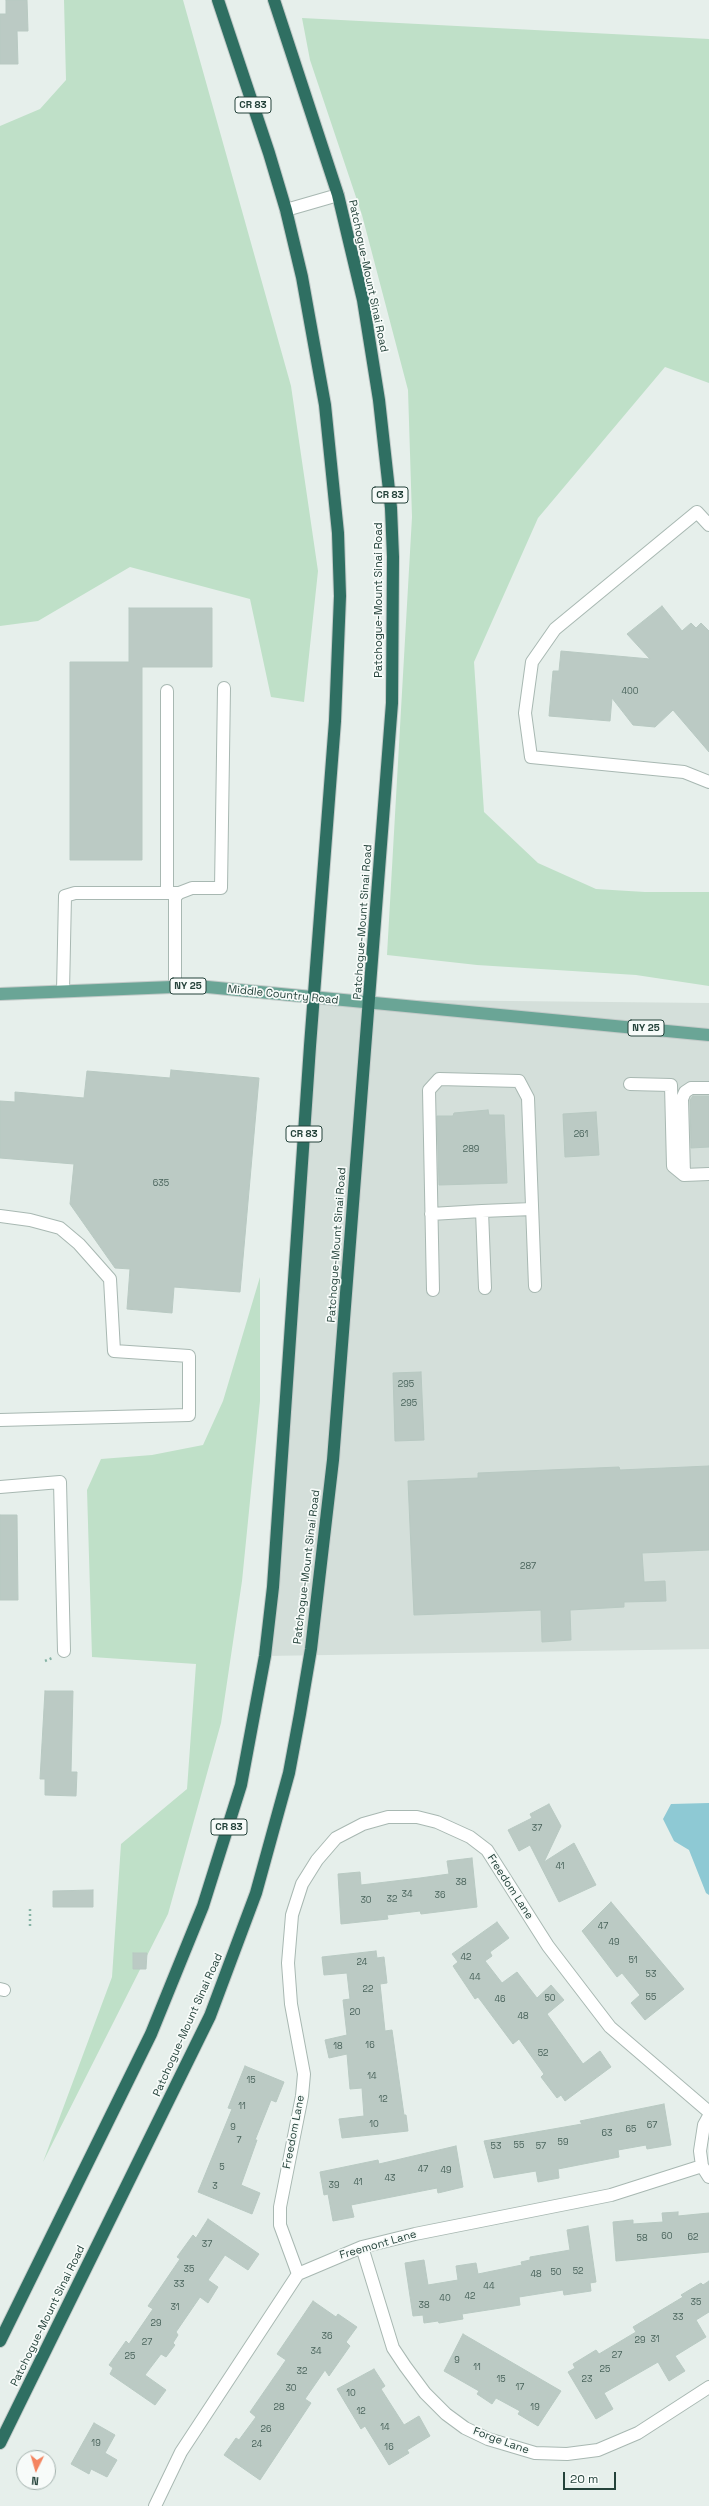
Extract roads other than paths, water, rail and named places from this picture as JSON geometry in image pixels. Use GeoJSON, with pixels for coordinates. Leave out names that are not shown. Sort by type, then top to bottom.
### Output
{"type":"FeatureCollection","features":[{"type":"Feature","properties":{"kind":"highway","name":"CR 83"},"geometry":{"type":"LineString","coordinates":[[0,2341],[152,2034],[203,1906],[241,1785],[265,1656],[273,1587],[339,661],[338,533],[333,470],[315,341],[286,210],[218,0]]}},
{"type":"Feature","properties":{"kind":"highway","name":"Patchogue-Mount Sinai Road"},"geometry":{"type":"LineString","coordinates":[[0,2443],[210,2016],[234,1955],[274,1833],[289,1773],[302,1707],[333,1460],[370,1003],[392,704],[393,557],[390,501],[372,352],[349,238],[338,195],[274,0]]}},
{"type":"Feature","properties":{"kind":"main road","name":"Middle Country Road"},"geometry":{"type":"LineString","coordinates":[[0,994],[197,986],[709,1035]]}},
{"type":"Feature","properties":{"kind":"street"},"geometry":{"type":"LineString","coordinates":[[286,210],[338,195]]}},
{"type":"Feature","properties":{"kind":"street"},"geometry":{"type":"LineString","coordinates":[[709,525],[697,512],[556,629],[532,662],[525,713],[532,757],[684,772],[709,782]]}},
{"type":"Feature","properties":{"kind":"street"},"geometry":{"type":"LineString","coordinates":[[63,991],[65,896],[75,893],[179,893],[192,888],[221,888],[224,688]]}},
{"type":"Feature","properties":{"kind":"street"},"geometry":{"type":"LineString","coordinates":[[167,691],[167,893]]}},
{"type":"Feature","properties":{"kind":"street"},"geometry":{"type":"LineString","coordinates":[[175,987],[174,910],[175,897],[179,893]]}},
{"type":"Feature","properties":{"kind":"street"},"geometry":{"type":"LineString","coordinates":[[433,1290],[429,1090],[439,1079],[519,1081],[528,1098],[535,1286]]}},
{"type":"Feature","properties":{"kind":"street"},"geometry":{"type":"LineString","coordinates":[[630,1084],[671,1085],[673,1166],[684,1175],[709,1174]]}},
{"type":"Feature","properties":{"kind":"street"},"geometry":{"type":"LineString","coordinates":[[684,1175],[682,1099],[685,1092],[691,1088],[709,1088]]}},
{"type":"Feature","properties":{"kind":"street"},"geometry":{"type":"LineString","coordinates":[[432,1214],[532,1209]]}},
{"type":"Feature","properties":{"kind":"street"},"geometry":{"type":"LineString","coordinates":[[482,1212],[485,1288]]}},
{"type":"Feature","properties":{"kind":"street"},"geometry":{"type":"LineString","coordinates":[[0,1216],[30,1220],[60,1228],[79,1244],[110,1279],[114,1351],[190,1356],[189,1415],[0,1420]]}},
{"type":"Feature","properties":{"kind":"street"},"geometry":{"type":"LineString","coordinates":[[0,1486],[60,1482],[64,1651]]}},
{"type":"Feature","properties":{"kind":"street","name":"Freedom Lane"},"geometry":{"type":"LineString","coordinates":[[298,2274],[280,2225],[280,2207],[302,2096],[304,2074],[291,2004],[288,1963],[292,1915],[302,1884],[317,1860],[336,1838],[364,1824],[388,1817],[417,1817],[437,1822],[470,1837],[486,1850],[548,1946],[610,2027],[709,2112]]}},
{"type":"Feature","properties":{"kind":"street"},"geometry":{"type":"LineString","coordinates":[[706,2171],[700,2151],[702,2136],[709,2116]]}},
{"type":"Feature","properties":{"kind":"street","name":"Freemont Lane"},"geometry":{"type":"LineString","coordinates":[[298,2274],[362,2247],[415,2234],[611,2195],[706,2171]]}},
{"type":"Feature","properties":{"kind":"street","name":"Forge Lane"},"geometry":{"type":"LineString","coordinates":[[362,2247],[393,2348],[425,2393],[446,2414],[465,2428],[488,2439],[535,2453],[567,2454],[598,2450],[638,2433],[709,2387]]}},
{"type":"Feature","properties":{"kind":"street"},"geometry":{"type":"LineString","coordinates":[[155,2506],[181,2452],[298,2274]]}},
{"type":"Feature","properties":{"kind":"water"},"geometry":{"type":"Polygon","coordinates":[[[709,1803],[709,1895],[706,1893],[689,1850],[674,1841],[663,1819],[671,1804],[709,1803]]]}}]}
